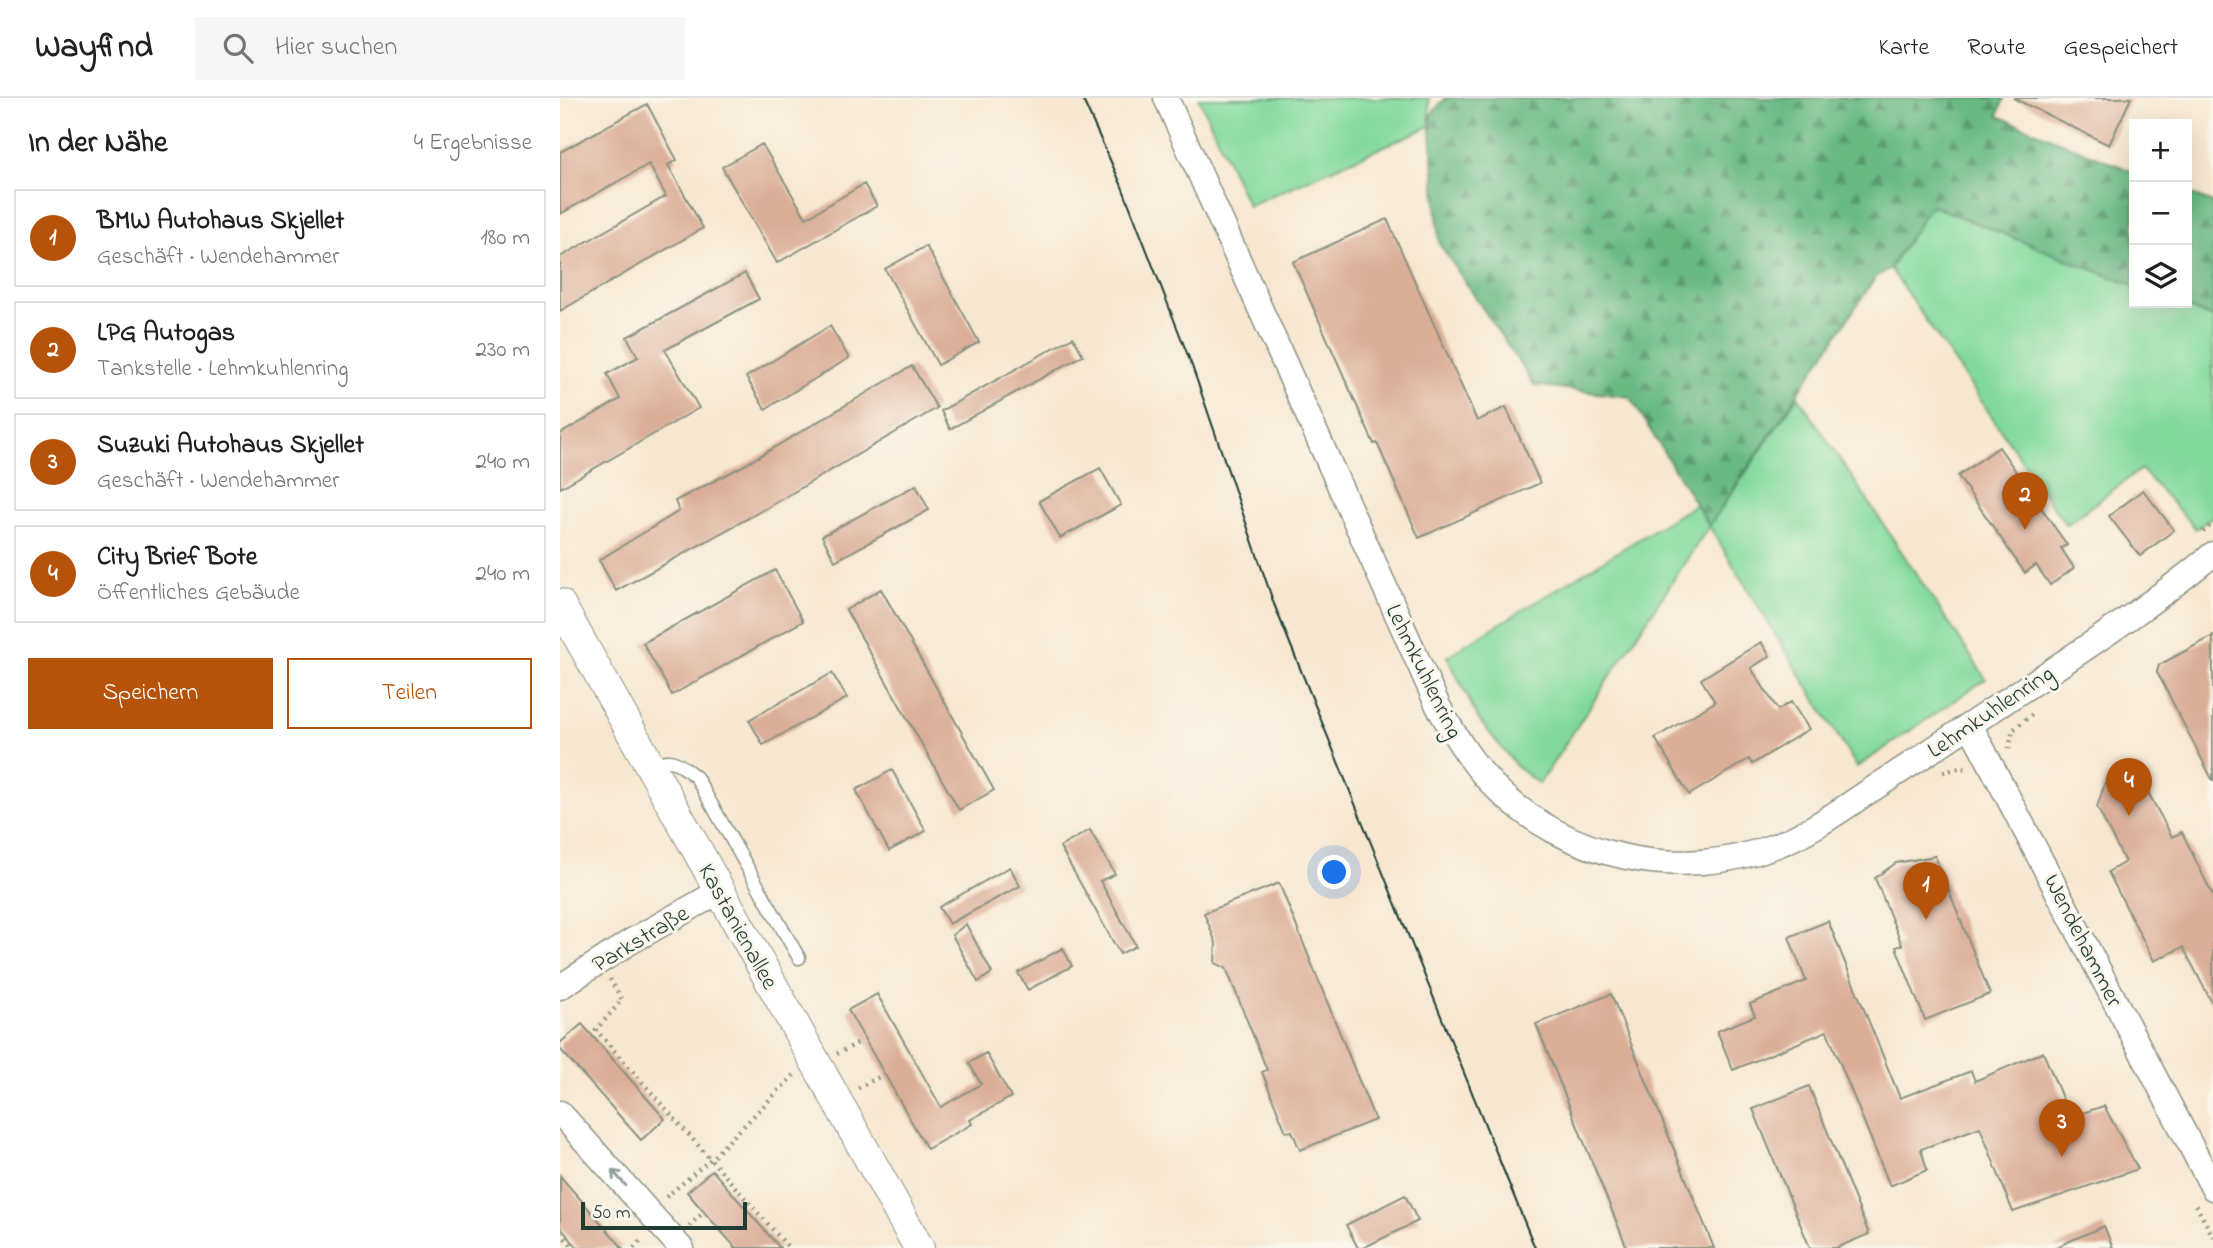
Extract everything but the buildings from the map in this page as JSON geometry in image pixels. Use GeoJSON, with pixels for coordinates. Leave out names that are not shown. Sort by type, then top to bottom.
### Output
{"type":"FeatureCollection","features":[{"type":"Feature","properties":{"kind":"street","name":"Lehmkuhlenring"},"geometry":{"type":"LineString","coordinates":[[1166,98],[1438,706],[1469,758],[1494,786],[1549,827],[1591,848],[1625,857],[1677,863],[1710,862],[1776,846],[1843,808],[2155,600],[2205,545]]}},
{"type":"Feature","properties":{"kind":"street","name":"Kastanienallee"},"geometry":{"type":"LineString","coordinates":[[560,604],[919,1248]]}},
{"type":"Feature","properties":{"kind":"street","name":"Wendehammer"},"geometry":{"type":"LineString","coordinates":[[1970,724],[2205,1157],[2213,1188]]}},
{"type":"Feature","properties":{"kind":"street","name":"Parkstraße"},"geometry":{"type":"LineString","coordinates":[[560,987],[630,942],[720,891]]}},
{"type":"Feature","properties":{"kind":"street"},"geometry":{"type":"LineString","coordinates":[[560,1113],[681,1248]]}},
{"type":"Feature","properties":{"kind":"lane"},"geometry":{"type":"LineString","coordinates":[[650,767],[664,760],[675,762],[696,777],[799,958]]}},
{"type":"Feature","properties":{"kind":"path"},"geometry":{"type":"LineString","coordinates":[[2205,545],[2213,523]]}},
{"type":"Feature","properties":{"kind":"path"},"geometry":{"type":"LineString","coordinates":[[1933,777],[1952,768],[1962,767],[1968,770],[2009,749],[2013,730],[2035,711]]}},
{"type":"Feature","properties":{"kind":"path"},"geometry":{"type":"LineString","coordinates":[[619,994],[622,1000],[596,1030],[789,1248]]}},
{"type":"Feature","properties":{"kind":"path"},"geometry":{"type":"LineString","coordinates":[[649,1212],[711,1159],[796,1073]]}},
{"type":"Feature","properties":{"kind":"path"},"geometry":{"type":"LineString","coordinates":[[560,1233],[574,1248]]}},
{"type":"Feature","properties":{"kind":"green space"},"geometry":{"type":"Polygon","coordinates":[[[1199,98],[1429,98],[1430,126],[1248,206],[1199,98]]]}},
{"type":"Feature","properties":{"kind":"green space"},"geometry":{"type":"Polygon","coordinates":[[[1445,98],[2004,98],[1998,116],[2129,170],[2129,284],[1931,205],[1890,268],[1876,277],[1709,526],[1630,397],[1534,385],[1439,243],[1430,116],[1445,98]]]}},
{"type":"Feature","properties":{"kind":"green space"},"geometry":{"type":"Polygon","coordinates":[[[2192,195],[2213,203],[2213,318],[2188,308],[2192,308],[2192,195]]]}},
{"type":"Feature","properties":{"kind":"green space"},"geometry":{"type":"Polygon","coordinates":[[[1931,205],[2129,284],[2129,308],[2188,308],[2213,318],[2213,516],[2196,529],[2141,469],[2066,525],[1890,268],[1931,205]]]}},
{"type":"Feature","properties":{"kind":"green space"},"geometry":{"type":"Polygon","coordinates":[[[1798,396],[1986,679],[1857,767],[1709,526],[1539,784],[1518,768],[1479,720],[1447,656],[1696,504],[1710,525],[1798,396]]]}},
{"type":"Feature","properties":{"kind":"tram line"},"geometry":{"type":"LineString","coordinates":[[1082,98],[1121,184],[1192,366],[1274,604],[1535,1248]]}},
{"type":"Feature","properties":{"kind":"place","name":"LPG Autogas"},"geometry":{"type":"Point","coordinates":[2025,530]}},
{"type":"Feature","properties":{"kind":"place","name":"City Brief Bote"},"geometry":{"type":"Point","coordinates":[2129,816]}},
{"type":"Feature","properties":{"kind":"place","name":"BMW Autohaus Skjellet"},"geometry":{"type":"Point","coordinates":[1926,920]}},
{"type":"Feature","properties":{"kind":"place","name":"Suzuki Autohaus Skjellet"},"geometry":{"type":"Point","coordinates":[2062,1157]}}]}
